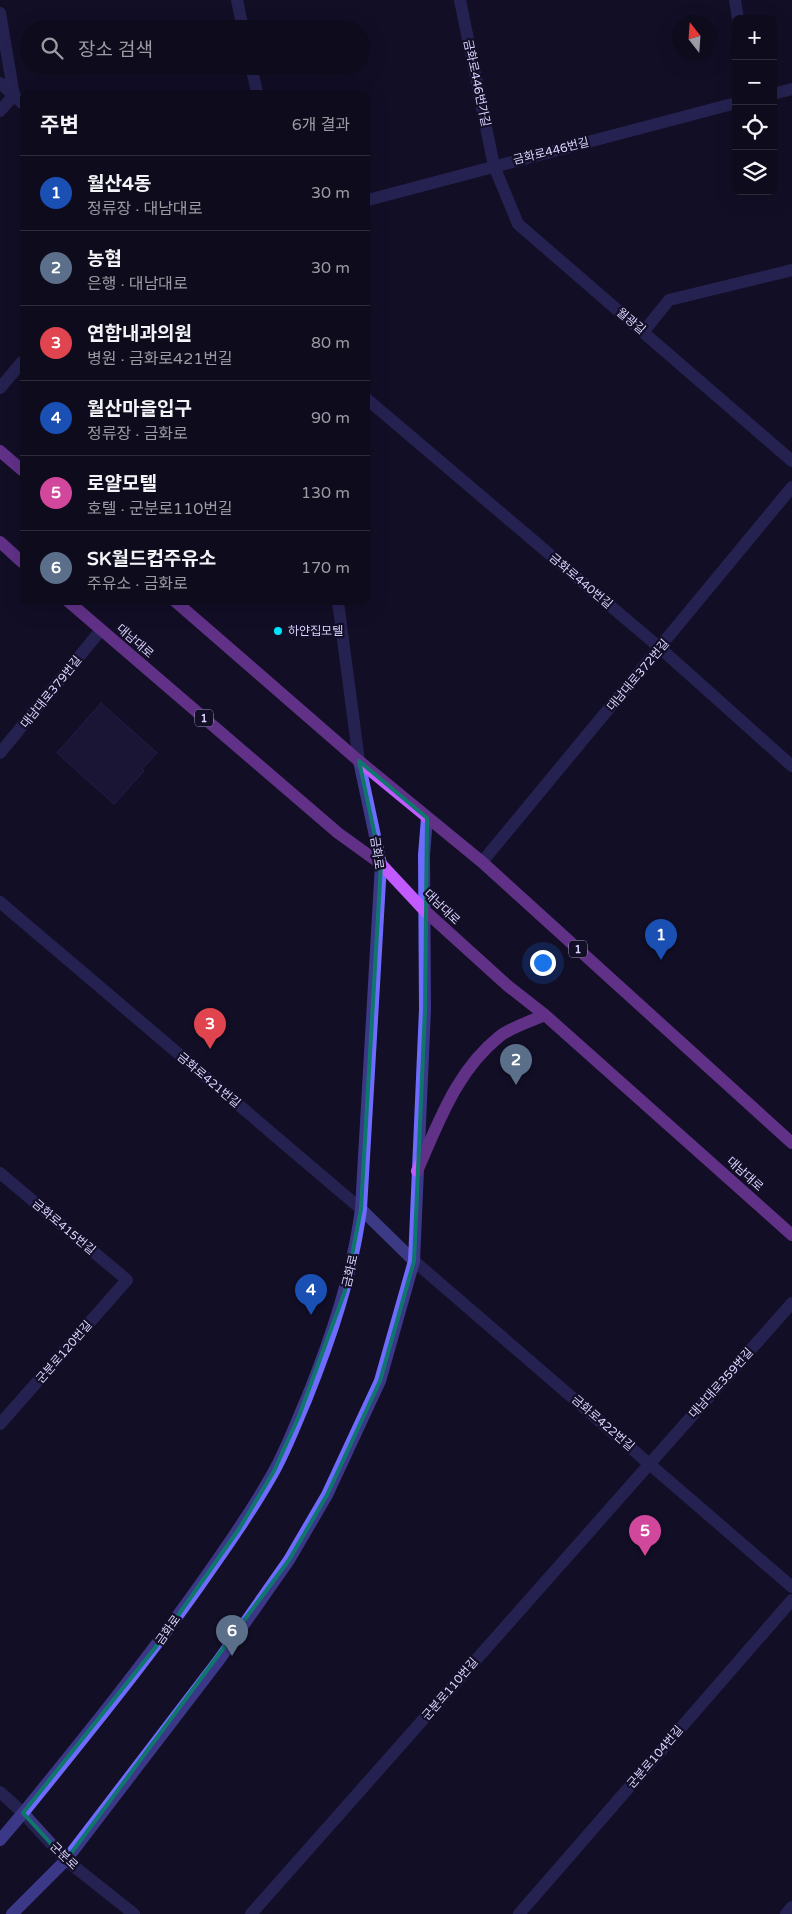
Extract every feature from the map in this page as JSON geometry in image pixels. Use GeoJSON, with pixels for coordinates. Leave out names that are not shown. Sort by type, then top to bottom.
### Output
{"type":"FeatureCollection","features":[{"type":"Feature","properties":{"kind":"main road"},"geometry":{"type":"LineString","coordinates":[[0,451],[20,468]]}},
{"type":"Feature","properties":{"kind":"main road"},"geometry":{"type":"LineString","coordinates":[[0,542],[20,560]]}},
{"type":"Feature","properties":{"kind":"main road","name":"대남대로"},"geometry":{"type":"LineString","coordinates":[[72,605],[330,827],[381,864],[424,910],[508,986],[545,1015],[792,1235]]}},
{"type":"Feature","properties":{"kind":"main road","name":"1"},"geometry":{"type":"LineString","coordinates":[[179,605],[359,761],[482,862],[792,1143]]}},
{"type":"Feature","properties":{"kind":"main road","name":"금화로"},"geometry":{"type":"LineString","coordinates":[[0,1840],[23,1814],[155,1648],[239,1529],[274,1471],[322,1360],[346,1291],[357,1241],[361,1209],[381,864],[359,761]]}},
{"type":"Feature","properties":{"kind":"main road"},"geometry":{"type":"LineString","coordinates":[[12,1914],[66,1860],[219,1660],[289,1560],[327,1495],[380,1381],[414,1261],[425,1009],[424,855],[427,818]]}},
{"type":"Feature","properties":{"kind":"main road"},"geometry":{"type":"LineString","coordinates":[[417,1171],[449,1099],[471,1066],[502,1035],[545,1015]]}},
{"type":"Feature","properties":{"kind":"street"},"geometry":{"type":"LineString","coordinates":[[237,0],[241,20]]}},
{"type":"Feature","properties":{"kind":"street","name":"금화로446번가길"},"geometry":{"type":"LineString","coordinates":[[460,0],[494,166]]}},
{"type":"Feature","properties":{"kind":"street"},"geometry":{"type":"LineString","coordinates":[[735,0],[737,15]]}},
{"type":"Feature","properties":{"kind":"street"},"geometry":{"type":"LineString","coordinates":[[0,12],[18,99]]}},
{"type":"Feature","properties":{"kind":"street"},"geometry":{"type":"LineString","coordinates":[[253,75],[257,90]]}},
{"type":"Feature","properties":{"kind":"street"},"geometry":{"type":"LineString","coordinates":[[0,83],[18,99]]}},
{"type":"Feature","properties":{"kind":"street"},"geometry":{"type":"LineString","coordinates":[[777,93],[792,89]]}},
{"type":"Feature","properties":{"kind":"street"},"geometry":{"type":"LineString","coordinates":[[0,111],[18,99]]}},
{"type":"Feature","properties":{"kind":"street","name":"금화로446번길"},"geometry":{"type":"LineString","coordinates":[[370,199],[732,105]]}},
{"type":"Feature","properties":{"kind":"street","name":"월광길"},"geometry":{"type":"LineString","coordinates":[[494,166],[518,224],[644,331],[792,461]]}},
{"type":"Feature","properties":{"kind":"street"},"geometry":{"type":"LineString","coordinates":[[644,331],[668,300],[792,270]]}},
{"type":"Feature","properties":{"kind":"street"},"geometry":{"type":"LineString","coordinates":[[0,388],[20,364]]}},
{"type":"Feature","properties":{"kind":"street","name":"금화로440번길"},"geometry":{"type":"LineString","coordinates":[[370,402],[660,648],[792,766]]}},
{"type":"Feature","properties":{"kind":"street","name":"대남대로372번길"},"geometry":{"type":"LineString","coordinates":[[482,862],[792,488]]}},
{"type":"Feature","properties":{"kind":"street","name":"금화로"},"geometry":{"type":"LineString","coordinates":[[338,605],[359,761]]}},
{"type":"Feature","properties":{"kind":"street","name":"대남대로379번길"},"geometry":{"type":"LineString","coordinates":[[0,753],[101,630]]}},
{"type":"Feature","properties":{"kind":"street","name":"금화로421번길"},"geometry":{"type":"LineString","coordinates":[[0,902],[361,1209],[414,1261]]}},
{"type":"Feature","properties":{"kind":"street","name":"금화로415번길"},"geometry":{"type":"LineString","coordinates":[[0,1173],[127,1280]]}},
{"type":"Feature","properties":{"kind":"street","name":"금화로422번길"},"geometry":{"type":"LineString","coordinates":[[414,1261],[792,1586]]}},
{"type":"Feature","properties":{"kind":"street","name":"군분로120번길"},"geometry":{"type":"LineString","coordinates":[[0,1424],[127,1280]]}},
{"type":"Feature","properties":{"kind":"street","name":"대남대로359번길"},"geometry":{"type":"LineString","coordinates":[[650,1463],[792,1303]]}},
{"type":"Feature","properties":{"kind":"street","name":"군분로110번길"},"geometry":{"type":"LineString","coordinates":[[251,1914],[650,1463]]}},
{"type":"Feature","properties":{"kind":"street","name":"군분로104번길"},"geometry":{"type":"LineString","coordinates":[[519,1914],[792,1600]]}},
{"type":"Feature","properties":{"kind":"street","name":"군분로"},"geometry":{"type":"LineString","coordinates":[[0,1792],[66,1860],[134,1914]]}},
{"type":"Feature","properties":{"kind":"street"},"geometry":{"type":"LineString","coordinates":[[786,1914],[792,1907]]}},
{"type":"Feature","properties":{"kind":"highlighted area"},"geometry":{"type":"Polygon","coordinates":[[[359,761],[427,818],[425,1009],[414,1261],[380,1381],[327,1495],[289,1560],[66,1860],[23,1813],[155,1648],[239,1529],[274,1471],[299,1416],[345,1291],[361,1209],[381,864],[359,761]]]}},
{"type":"Feature","properties":{"kind":"building"},"geometry":{"type":"Polygon","coordinates":[[[101,703],[157,753],[142,769],[144,771],[114,804],[57,753],[101,703]]]}},
{"type":"Feature","properties":{"kind":"place","name":"하얀집모텔"},"geometry":{"type":"Point","coordinates":[278,631]}},
{"type":"Feature","properties":{"kind":"place","name":"월산4동"},"geometry":{"type":"Point","coordinates":[661,960]}},
{"type":"Feature","properties":{"kind":"place","name":"연합내과의원"},"geometry":{"type":"Point","coordinates":[210,1049]}},
{"type":"Feature","properties":{"kind":"place","name":"농협"},"geometry":{"type":"Point","coordinates":[516,1085]}},
{"type":"Feature","properties":{"kind":"place","name":"월산마을입구"},"geometry":{"type":"Point","coordinates":[311,1315]}},
{"type":"Feature","properties":{"kind":"place","name":"로얄모텔"},"geometry":{"type":"Point","coordinates":[645,1556]}},
{"type":"Feature","properties":{"kind":"place","name":"SK월드컵주유소"},"geometry":{"type":"Point","coordinates":[232,1656]}}]}
